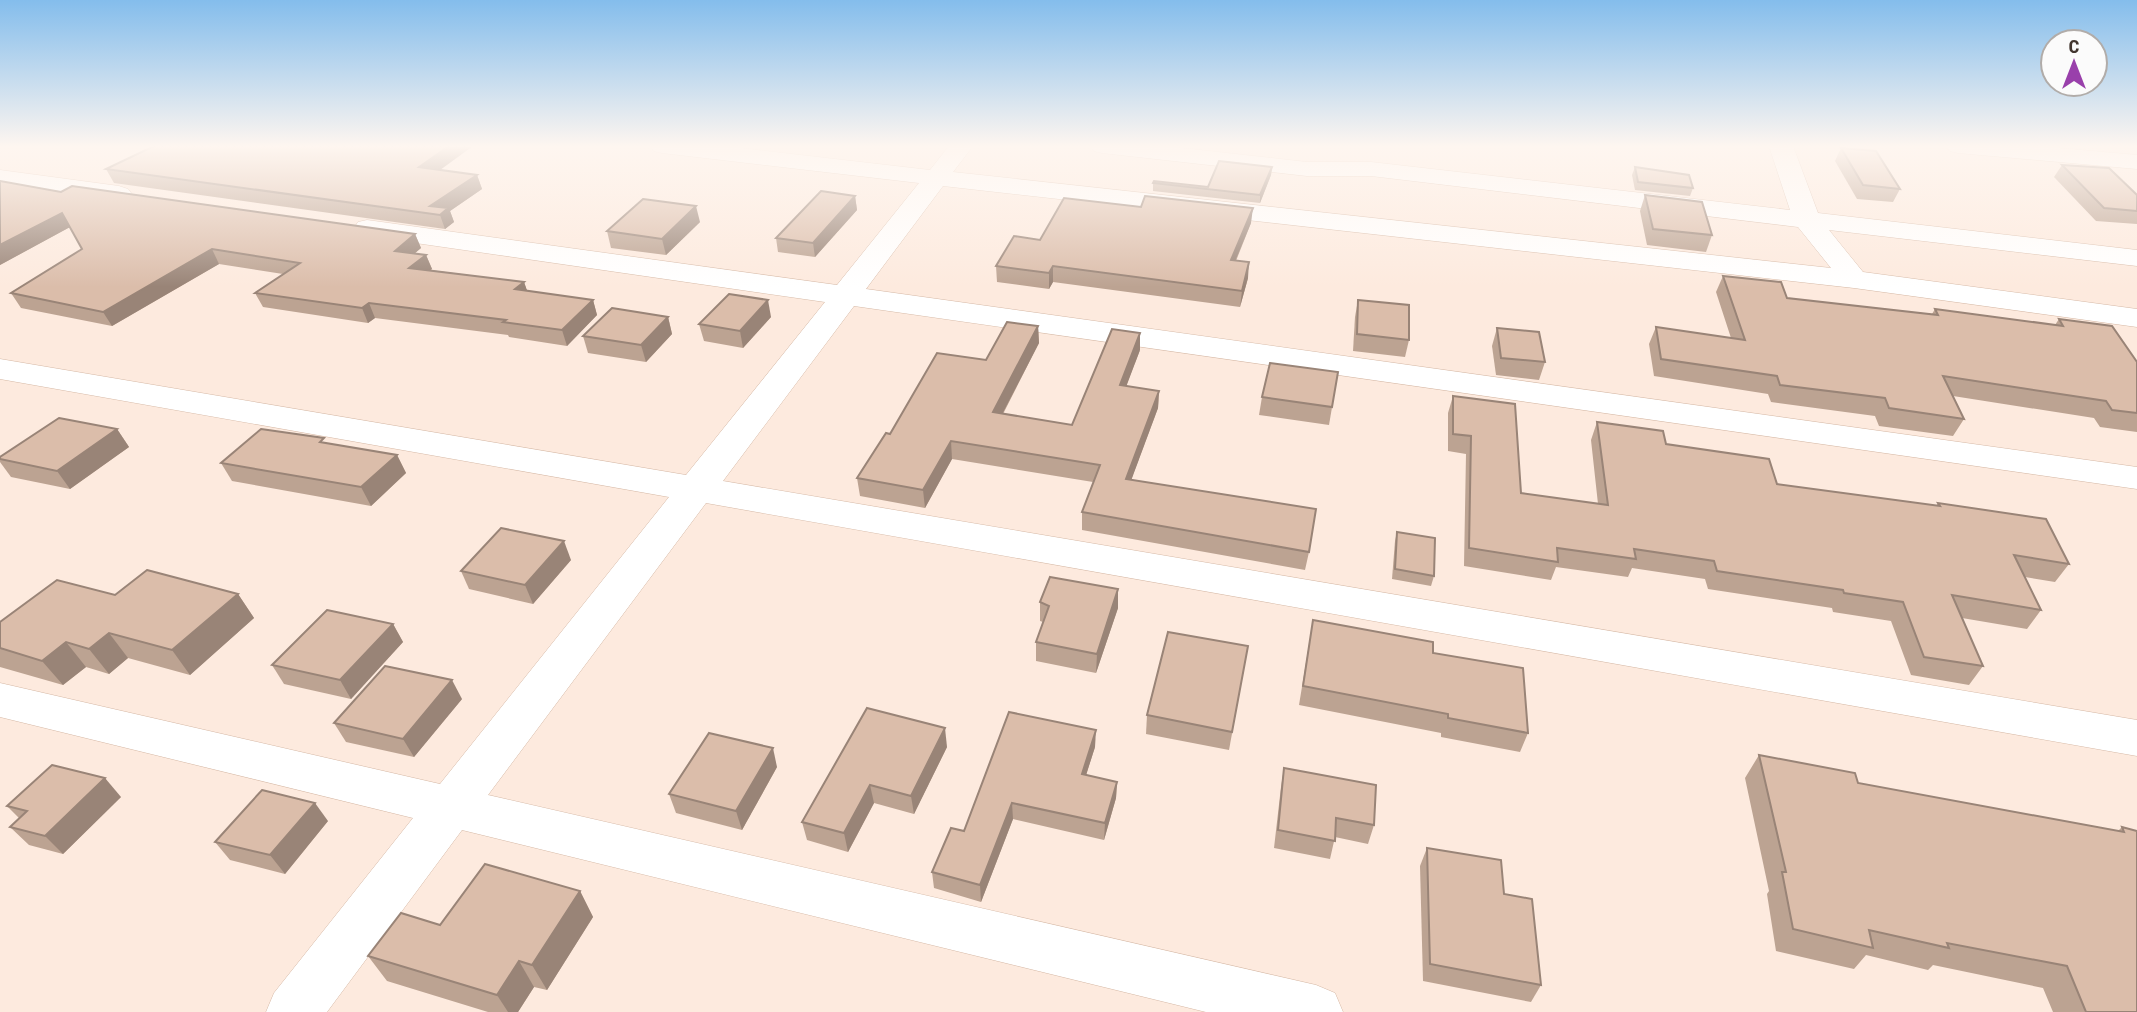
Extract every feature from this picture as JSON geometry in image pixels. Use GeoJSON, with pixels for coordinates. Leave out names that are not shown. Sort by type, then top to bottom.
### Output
{"type":"FeatureCollection","features":[{"type":"Feature","properties":{"kind":"street"},"geometry":{"type":"LineString","coordinates":[[112,193],[147,198]]}},
{"type":"Feature","properties":{"kind":"street"},"geometry":{"type":"LineString","coordinates":[[293,1012],[925,193]]}},
{"type":"Feature","properties":{"kind":"street"},"geometry":{"type":"LineString","coordinates":[[1127,193],[1225,211],[1854,279],[2137,318]]}},
{"type":"Feature","properties":{"kind":"street"},"geometry":{"type":"LineString","coordinates":[[1578,193],[2137,258]]}},
{"type":"Feature","properties":{"kind":"street"},"geometry":{"type":"LineString","coordinates":[[1798,193],[1807,220],[1854,279]]}},
{"type":"Feature","properties":{"kind":"street"},"geometry":{"type":"LineString","coordinates":[[337,224],[845,298],[2137,478]]}},
{"type":"Feature","properties":{"kind":"street"},"geometry":{"type":"LineString","coordinates":[[0,369],[2137,738]]}},
{"type":"Feature","properties":{"kind":"street"},"geometry":{"type":"LineString","coordinates":[[0,700],[450,809],[1316,1012]]}},
{"type":"Feature","properties":{"kind":"building"},"geometry":{"type":"Polygon","coordinates":[[[0,193],[124,193],[415,234],[395,251],[426,255],[409,268],[524,282],[515,289],[593,300],[562,330],[503,322],[506,320],[369,303],[362,308],[255,293],[300,263],[212,249],[103,312],[11,293],[82,249],[62,213],[0,245],[0,193]]]}},
{"type":"Feature","properties":{"kind":"building"},"geometry":{"type":"Polygon","coordinates":[[[282,193],[449,193],[430,206],[448,208],[440,215],[282,193]]]}},
{"type":"Feature","properties":{"kind":"building"},"geometry":{"type":"Polygon","coordinates":[[[819,193],[855,196],[813,243],[776,238],[819,193]]]}},
{"type":"Feature","properties":{"kind":"building"},"geometry":{"type":"Polygon","coordinates":[[[2090,193],[2137,195],[2137,211],[2104,208],[2090,193]]]}},
{"type":"Feature","properties":{"kind":"building"},"geometry":{"type":"Polygon","coordinates":[[[1645,195],[1702,202],[1712,235],[1653,229],[1645,195]]]}},
{"type":"Feature","properties":{"kind":"building"},"geometry":{"type":"Polygon","coordinates":[[[1145,196],[1253,208],[1231,260],[1249,262],[1242,291],[1053,266],[1049,273],[996,266],[1014,236],[1040,240],[1064,198],[1141,207],[1145,196]]]}},
{"type":"Feature","properties":{"kind":"building"},"geometry":{"type":"Polygon","coordinates":[[[643,199],[696,206],[662,239],[607,231],[643,199]]]}},
{"type":"Feature","properties":{"kind":"building"},"geometry":{"type":"Polygon","coordinates":[[[1723,276],[1781,282],[1787,298],[1938,315],[1935,309],[2063,326],[2059,319],[2112,326],[2137,362],[2137,413],[2112,410],[2106,401],[1943,376],[1964,419],[1889,408],[1885,398],[1780,385],[1777,376],[1661,359],[1656,327],[1745,340],[1723,276]]]}},
{"type":"Feature","properties":{"kind":"building"},"geometry":{"type":"Polygon","coordinates":[[[729,294],[768,300],[740,331],[699,324],[729,294]]]}},
{"type":"Feature","properties":{"kind":"building"},"geometry":{"type":"Polygon","coordinates":[[[1358,300],[1409,305],[1409,340],[1357,334],[1358,300]]]}},
{"type":"Feature","properties":{"kind":"building"},"geometry":{"type":"Polygon","coordinates":[[[612,308],[668,317],[641,345],[583,336],[612,308]]]}},
{"type":"Feature","properties":{"kind":"building"},"geometry":{"type":"Polygon","coordinates":[[[1007,322],[1038,326],[993,412],[1072,425],[1112,329],[1140,333],[1120,385],[1159,391],[1126,479],[1316,509],[1309,552],[1082,512],[1100,465],[951,441],[923,490],[857,478],[886,433],[890,434],[937,353],[986,360],[1007,322]]]}},
{"type":"Feature","properties":{"kind":"building"},"geometry":{"type":"Polygon","coordinates":[[[1497,328],[1539,332],[1545,362],[1501,358],[1497,328]]]}},
{"type":"Feature","properties":{"kind":"building"},"geometry":{"type":"Polygon","coordinates":[[[1270,363],[1338,372],[1332,407],[1262,397],[1270,363]]]}},
{"type":"Feature","properties":{"kind":"building"},"geometry":{"type":"Polygon","coordinates":[[[1453,396],[1515,404],[1521,493],[1608,505],[1597,422],[1663,431],[1666,444],[1769,459],[1777,484],[2046,519],[2069,564],[2014,555],[2041,610],[1952,595],[1983,666],[1924,657],[1903,602],[1717,571],[1714,561],[1634,549],[1636,559],[1557,548],[1558,562],[1469,548],[1471,436],[1453,434],[1453,396]]]}},
{"type":"Feature","properties":{"kind":"building"},"geometry":{"type":"Polygon","coordinates":[[[59,418],[117,429],[57,471],[0,459],[0,457],[59,418]]]}},
{"type":"Feature","properties":{"kind":"building"},"geometry":{"type":"Polygon","coordinates":[[[261,429],[324,438],[320,442],[397,455],[361,487],[221,463],[261,429]]]}},
{"type":"Feature","properties":{"kind":"building"},"geometry":{"type":"Polygon","coordinates":[[[501,528],[564,541],[525,585],[461,571],[501,528]]]}},
{"type":"Feature","properties":{"kind":"building"},"geometry":{"type":"Polygon","coordinates":[[[1397,532],[1435,538],[1434,576],[1395,569],[1397,532]]]}},
{"type":"Feature","properties":{"kind":"building"},"geometry":{"type":"Polygon","coordinates":[[[147,570],[238,594],[172,650],[109,633],[89,649],[66,642],[42,661],[0,648],[0,622],[57,580],[115,595],[147,570]]]}},
{"type":"Feature","properties":{"kind":"building"},"geometry":{"type":"Polygon","coordinates":[[[1050,577],[1118,589],[1097,654],[1036,642],[1049,606],[1040,602],[1050,577]]]}},
{"type":"Feature","properties":{"kind":"building"},"geometry":{"type":"Polygon","coordinates":[[[327,610],[393,624],[340,680],[272,665],[327,610]]]}},
{"type":"Feature","properties":{"kind":"building"},"geometry":{"type":"Polygon","coordinates":[[[1313,620],[1433,642],[1433,653],[1523,668],[1528,733],[1448,718],[1448,714],[1303,686],[1313,620]]]}},
{"type":"Feature","properties":{"kind":"building"},"geometry":{"type":"Polygon","coordinates":[[[1168,632],[1248,646],[1232,732],[1147,715],[1168,632]]]}},
{"type":"Feature","properties":{"kind":"building"},"geometry":{"type":"Polygon","coordinates":[[[385,666],[452,680],[403,739],[334,723],[385,666]]]}},
{"type":"Feature","properties":{"kind":"building"},"geometry":{"type":"Polygon","coordinates":[[[867,708],[945,728],[911,796],[870,785],[844,833],[802,822],[867,708]]]}},
{"type":"Feature","properties":{"kind":"building"},"geometry":{"type":"Polygon","coordinates":[[[1009,712],[1096,730],[1082,774],[1117,782],[1105,823],[1012,803],[980,885],[932,872],[951,828],[964,831],[1009,712]]]}},
{"type":"Feature","properties":{"kind":"building"},"geometry":{"type":"Polygon","coordinates":[[[709,733],[773,748],[736,811],[669,794],[709,733]]]}},
{"type":"Feature","properties":{"kind":"building"},"geometry":{"type":"Polygon","coordinates":[[[1759,755],[1855,773],[1858,783],[2124,832],[2122,827],[2137,831],[2137,1012],[2086,1012],[2067,966],[1947,943],[1949,948],[1869,930],[1873,948],[1793,929],[1782,872],[1786,872],[1759,755]]]}},
{"type":"Feature","properties":{"kind":"building"},"geometry":{"type":"Polygon","coordinates":[[[52,765],[105,778],[45,836],[10,827],[27,811],[7,806],[52,765]]]}},
{"type":"Feature","properties":{"kind":"building"},"geometry":{"type":"Polygon","coordinates":[[[1284,768],[1376,785],[1374,825],[1336,818],[1335,841],[1278,830],[1284,768]]]}},
{"type":"Feature","properties":{"kind":"building"},"geometry":{"type":"Polygon","coordinates":[[[262,790],[315,803],[270,855],[215,842],[262,790]]]}},
{"type":"Feature","properties":{"kind":"building"},"geometry":{"type":"Polygon","coordinates":[[[1427,848],[1501,860],[1504,894],[1532,899],[1541,985],[1430,964],[1427,848]]]}},
{"type":"Feature","properties":{"kind":"building"},"geometry":{"type":"Polygon","coordinates":[[[485,864],[580,891],[532,965],[519,961],[497,995],[368,956],[401,913],[440,925],[485,864]]]}}]}
